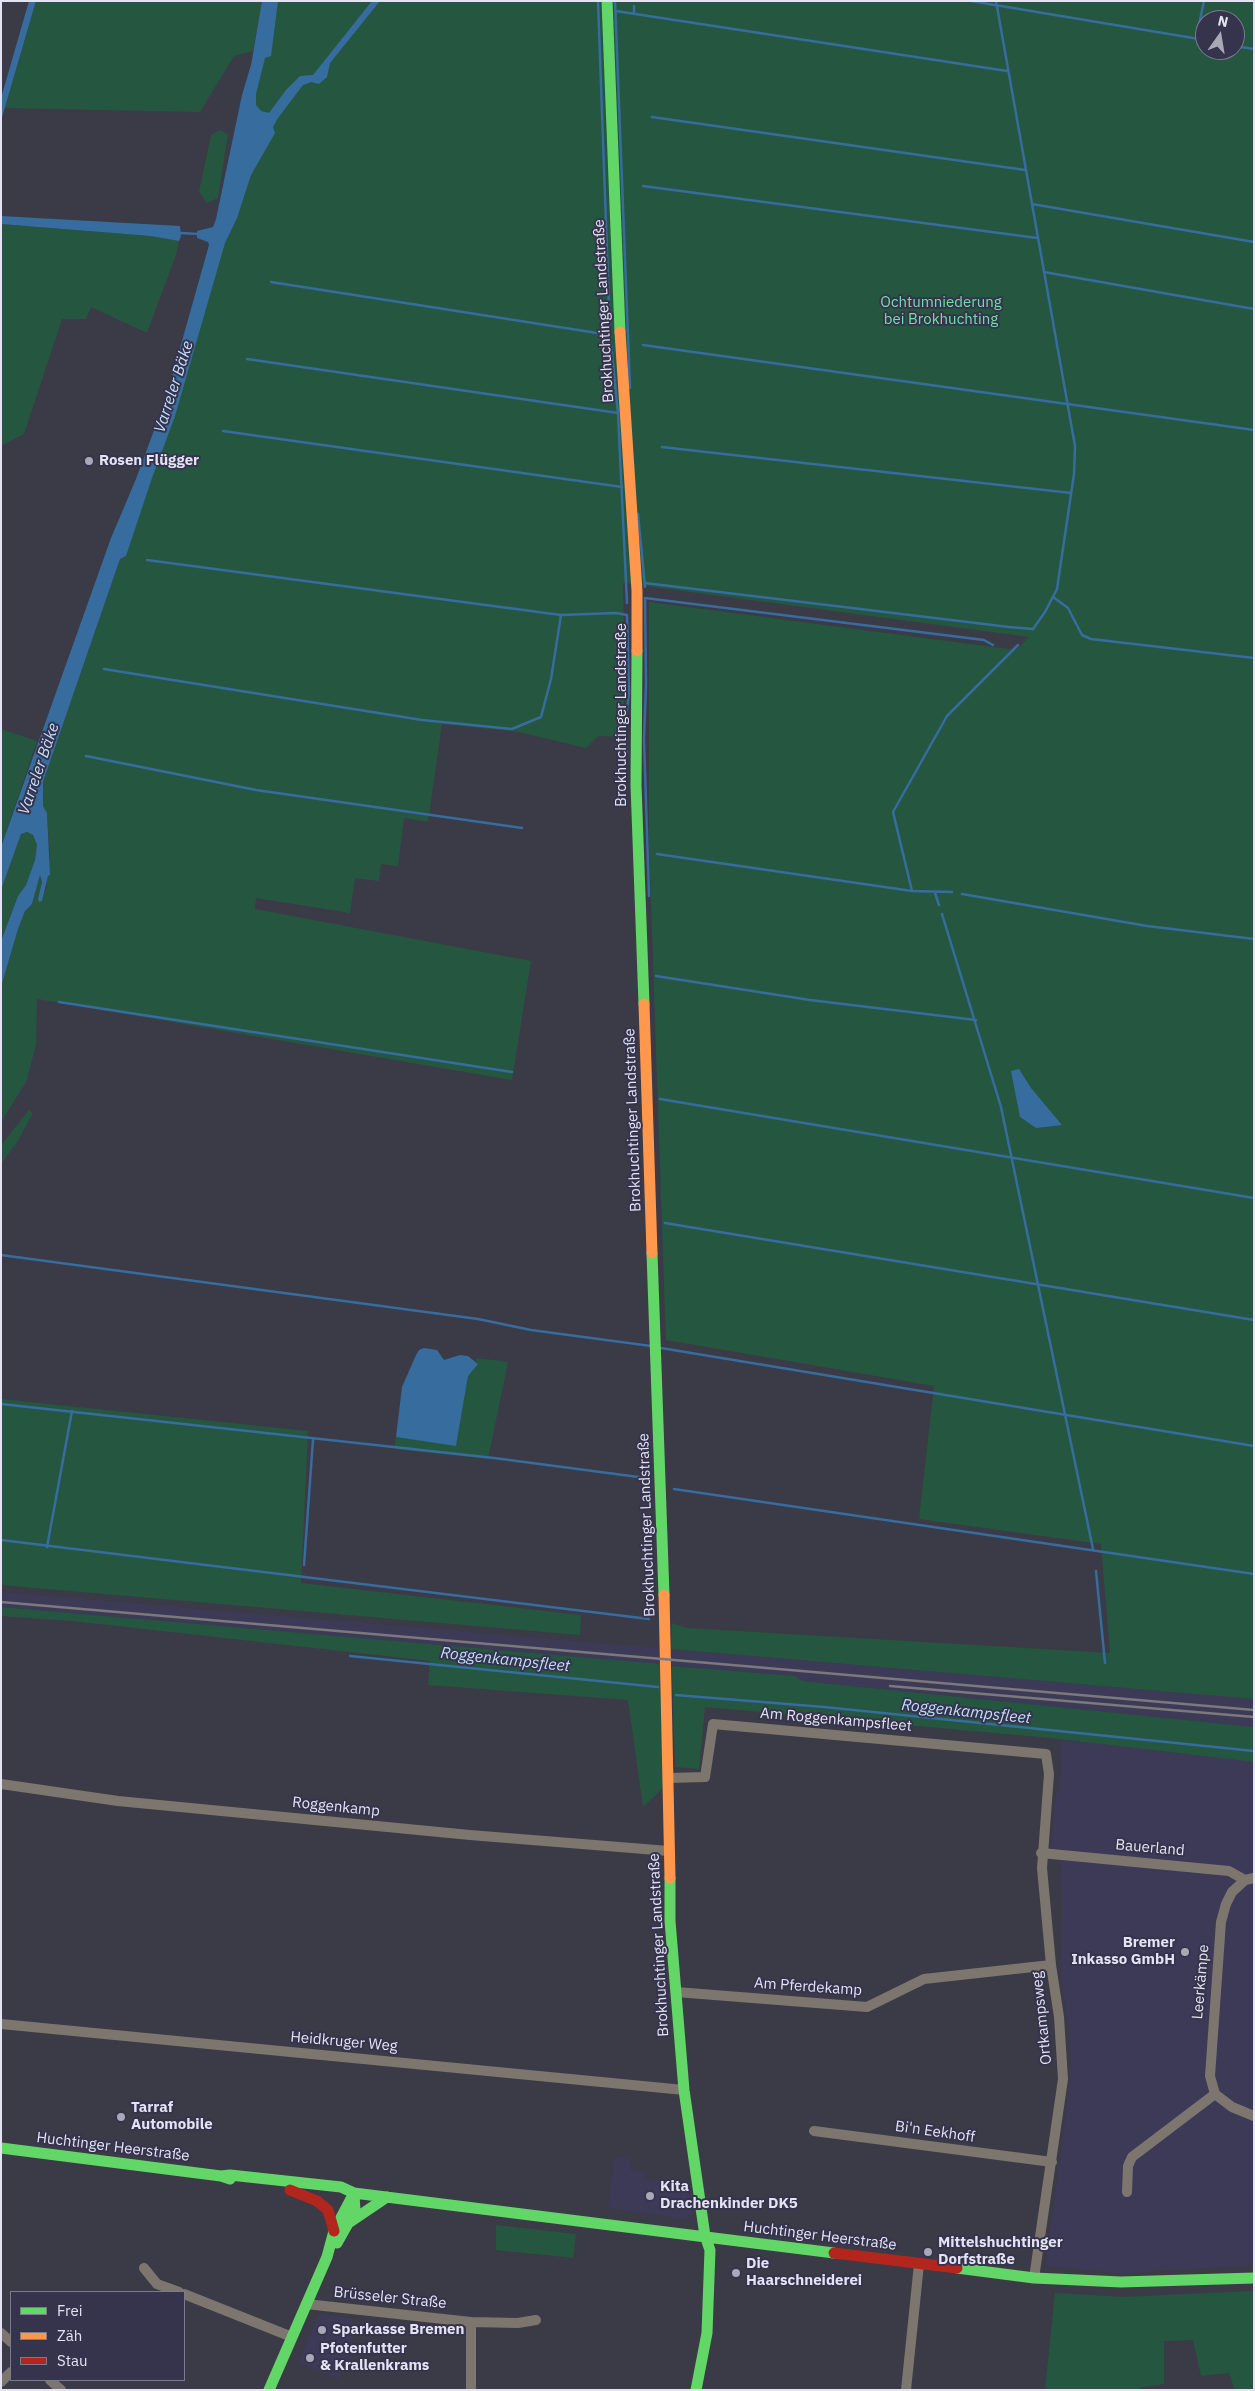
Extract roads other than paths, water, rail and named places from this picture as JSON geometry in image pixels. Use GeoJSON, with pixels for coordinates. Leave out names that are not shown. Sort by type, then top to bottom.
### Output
{"type":"FeatureCollection","features":[{"type":"Feature","properties":{"kind":"street","name":"Brokhuchtinger Landstraße"},"geometry":{"type":"LineString","coordinates":[[607,1],[620,349],[637,591],[636,785],[669,1778],[670,1921],[684,2090],[705,2236],[710,2250],[707,2333],[696,2390]]}},
{"type":"Feature","properties":{"kind":"street","name":"Am Roggenkampsfleet"},"geometry":{"type":"LineString","coordinates":[[669,1778],[705,1777],[713,1724],[1046,1754]]}},
{"type":"Feature","properties":{"kind":"street","name":"Ortkampsweg"},"geometry":{"type":"LineString","coordinates":[[1034,2278],[1060,2107],[1062,2064],[1059,2017],[1051,1965],[1041,1853],[1049,1774],[1046,1754]]}},
{"type":"Feature","properties":{"kind":"street","name":"Roggenkamp"},"geometry":{"type":"LineString","coordinates":[[1,1784],[118,1801],[470,1836],[669,1851]]}},
{"type":"Feature","properties":{"kind":"street","name":"Bauerland"},"geometry":{"type":"LineString","coordinates":[[1041,1853],[1229,1871],[1249,1879]]}},
{"type":"Feature","properties":{"kind":"street","name":"Leerkämpe"},"geometry":{"type":"LineString","coordinates":[[1215,2094],[1210,2076],[1210,2051],[1221,1922],[1226,1904],[1232,1892],[1249,1879]]}},
{"type":"Feature","properties":{"kind":"street","name":"Am Pferdekamp"},"geometry":{"type":"LineString","coordinates":[[676,1992],[867,2007],[924,1979],[1051,1965]]}},
{"type":"Feature","properties":{"kind":"street","name":"Heidkruger Weg"},"geometry":{"type":"LineString","coordinates":[[1,2024],[684,2090]]}},
{"type":"Feature","properties":{"kind":"street"},"geometry":{"type":"LineString","coordinates":[[1128,2192],[1128,2166],[1132,2157],[1215,2094],[1232,2107],[1254,2116]]}},
{"type":"Feature","properties":{"kind":"street","name":"Bi'n Eekhoff"},"geometry":{"type":"LineString","coordinates":[[814,2131],[1052,2162]]}},
{"type":"Feature","properties":{"kind":"street","name":"Huchtinger Heerstraße"},"geometry":{"type":"LineString","coordinates":[[1,2148],[221,2176],[290,2190],[342,2196],[354,2193]]}},
{"type":"Feature","properties":{"kind":"street","name":"Huchtinger Heerstraße"},"geometry":{"type":"LineString","coordinates":[[221,2176],[230,2175],[341,2187],[354,2193],[1034,2278],[1121,2282],[1254,2278]]}},
{"type":"Feature","properties":{"kind":"street"},"geometry":{"type":"LineString","coordinates":[[290,2190],[317,2201],[328,2210],[334,2231]]}},
{"type":"Feature","properties":{"kind":"street"},"geometry":{"type":"LineString","coordinates":[[327,2257],[355,2211],[354,2193]]}},
{"type":"Feature","properties":{"kind":"street"},"geometry":{"type":"LineString","coordinates":[[269,2390],[327,2257],[334,2231],[354,2193]]}},
{"type":"Feature","properties":{"kind":"street"},"geometry":{"type":"LineString","coordinates":[[350,2222],[387,2197]]}},
{"type":"Feature","properties":{"kind":"street"},"geometry":{"type":"LineString","coordinates":[[906,2390],[919,2264]]}},
{"type":"Feature","properties":{"kind":"street"},"geometry":{"type":"LineString","coordinates":[[144,2268],[157,2284],[176,2291]]}},
{"type":"Feature","properties":{"kind":"street"},"geometry":{"type":"LineString","coordinates":[[185,2294],[292,2337]]}},
{"type":"Feature","properties":{"kind":"street","name":"Brüsseler Straße"},"geometry":{"type":"LineString","coordinates":[[306,2304],[471,2322],[518,2323],[536,2320]]}},
{"type":"Feature","properties":{"kind":"street"},"geometry":{"type":"LineString","coordinates":[[471,2322],[471,2390]]}},
{"type":"Feature","properties":{"kind":"street"},"geometry":{"type":"LineString","coordinates":[[1,2382],[10,2373]]}},
{"type":"Feature","properties":{"kind":"street"},"geometry":{"type":"LineString","coordinates":[[51,2381],[61,2390]]}},
{"type":"Feature","properties":{"kind":"water"},"geometry":{"type":"Polygon","coordinates":[[[29,1],[36,1],[1,121],[1,98],[29,1]]]}},
{"type":"Feature","properties":{"kind":"water","name":"Varreler Bäke"},"geometry":{"type":"Polygon","coordinates":[[[262,1],[278,1],[271,56],[265,58],[256,94],[256,105],[261,111],[269,113],[286,90],[300,76],[313,75],[372,1],[380,1],[330,63],[327,77],[319,84],[311,82],[303,85],[278,118],[273,127],[275,133],[251,175],[237,218],[225,243],[175,416],[126,556],[120,559],[43,782],[43,806],[47,813],[50,875],[48,876],[42,901],[39,902],[42,882],[40,875],[32,904],[25,911],[18,929],[1,987],[1,941],[18,896],[26,885],[35,860],[37,845],[33,835],[27,832],[21,834],[1,890],[1,847],[111,538],[136,479],[166,398],[209,245],[208,242],[197,238],[197,231],[213,227],[216,219],[242,95],[251,65],[262,1]]]}},
{"type":"Feature","properties":{"kind":"water"},"geometry":{"type":"Polygon","coordinates":[[[1,216],[180,226],[181,236],[179,241],[150,236],[1,224],[1,216]]]}},
{"type":"Feature","properties":{"kind":"water"},"geometry":{"type":"Polygon","coordinates":[[[1019,1069],[1031,1088],[1062,1125],[1036,1128],[1020,1117],[1011,1071],[1019,1069]]]}},
{"type":"Feature","properties":{"kind":"water"},"geometry":{"type":"Polygon","coordinates":[[[424,1348],[437,1350],[444,1360],[460,1355],[468,1356],[478,1364],[468,1376],[456,1446],[396,1437],[402,1387],[416,1355],[419,1350],[424,1348]]]}},
{"type":"Feature","properties":{"kind":"waterway"},"geometry":{"type":"LineString","coordinates":[[598,1],[610,335],[618,413],[627,603]]}},
{"type":"Feature","properties":{"kind":"waterway"},"geometry":{"type":"LineString","coordinates":[[615,1],[630,388]]}},
{"type":"Feature","properties":{"kind":"waterway"},"geometry":{"type":"LineString","coordinates":[[971,1],[1195,38]]}},
{"type":"Feature","properties":{"kind":"waterway"},"geometry":{"type":"LineString","coordinates":[[645,583],[1033,629],[1045,612],[1057,589],[1074,474],[1075,446],[996,1]]}},
{"type":"Feature","properties":{"kind":"waterway"},"geometry":{"type":"LineString","coordinates":[[1202,10],[1204,1]]}},
{"type":"Feature","properties":{"kind":"waterway"},"geometry":{"type":"LineString","coordinates":[[634,6],[634,14]]}},
{"type":"Feature","properties":{"kind":"waterway"},"geometry":{"type":"LineString","coordinates":[[616,11],[1007,71]]}},
{"type":"Feature","properties":{"kind":"waterway"},"geometry":{"type":"LineString","coordinates":[[1245,48],[1254,49]]}},
{"type":"Feature","properties":{"kind":"waterway"},"geometry":{"type":"LineString","coordinates":[[652,117],[1025,170]]}},
{"type":"Feature","properties":{"kind":"waterway"},"geometry":{"type":"LineString","coordinates":[[643,186],[1037,238]]}},
{"type":"Feature","properties":{"kind":"waterway"},"geometry":{"type":"LineString","coordinates":[[1032,204],[1254,242]]}},
{"type":"Feature","properties":{"kind":"waterway"},"geometry":{"type":"LineString","coordinates":[[180,233],[199,234]]}},
{"type":"Feature","properties":{"kind":"waterway"},"geometry":{"type":"LineString","coordinates":[[1044,272],[1254,309]]}},
{"type":"Feature","properties":{"kind":"waterway"},"geometry":{"type":"LineString","coordinates":[[271,282],[610,335]]}},
{"type":"Feature","properties":{"kind":"waterway"},"geometry":{"type":"LineString","coordinates":[[643,345],[1254,430]]}},
{"type":"Feature","properties":{"kind":"waterway"},"geometry":{"type":"LineString","coordinates":[[247,359],[618,413]]}},
{"type":"Feature","properties":{"kind":"waterway"},"geometry":{"type":"LineString","coordinates":[[223,431],[622,487]]}},
{"type":"Feature","properties":{"kind":"waterway"},"geometry":{"type":"LineString","coordinates":[[662,447],[1071,493]]}},
{"type":"Feature","properties":{"kind":"waterway"},"geometry":{"type":"LineString","coordinates":[[638,514],[645,587]]}},
{"type":"Feature","properties":{"kind":"waterway"},"geometry":{"type":"LineString","coordinates":[[147,560],[561,615],[616,613],[627,615]]}},
{"type":"Feature","properties":{"kind":"waterway"},"geometry":{"type":"LineString","coordinates":[[1053,597],[1068,608],[1082,635],[1091,639],[1254,658]]}},
{"type":"Feature","properties":{"kind":"waterway"},"geometry":{"type":"LineString","coordinates":[[645,598],[984,640],[993,645]]}},
{"type":"Feature","properties":{"kind":"waterway"},"geometry":{"type":"LineString","coordinates":[[645,598],[646,684],[644,739],[649,896]]}},
{"type":"Feature","properties":{"kind":"waterway"},"geometry":{"type":"LineString","coordinates":[[104,669],[422,720],[512,729],[541,717],[551,679],[561,615]]}},
{"type":"Feature","properties":{"kind":"waterway"},"geometry":{"type":"LineString","coordinates":[[627,616],[629,693],[625,726],[627,754]]}},
{"type":"Feature","properties":{"kind":"waterway"},"geometry":{"type":"LineString","coordinates":[[912,891],[893,812],[947,716],[1018,645]]}},
{"type":"Feature","properties":{"kind":"waterway"},"geometry":{"type":"LineString","coordinates":[[86,756],[256,790],[522,828]]}},
{"type":"Feature","properties":{"kind":"waterway"},"geometry":{"type":"LineString","coordinates":[[657,854],[912,891],[952,892]]}},
{"type":"Feature","properties":{"kind":"waterway"},"geometry":{"type":"LineString","coordinates":[[935,893],[939,905]]}},
{"type":"Feature","properties":{"kind":"waterway"},"geometry":{"type":"LineString","coordinates":[[962,894],[1147,926],[1254,939]]}},
{"type":"Feature","properties":{"kind":"waterway"},"geometry":{"type":"LineString","coordinates":[[942,914],[1001,1107],[1093,1549]]}},
{"type":"Feature","properties":{"kind":"waterway"},"geometry":{"type":"LineString","coordinates":[[656,976],[810,1000],[976,1020]]}},
{"type":"Feature","properties":{"kind":"waterway"},"geometry":{"type":"LineString","coordinates":[[59,1002],[512,1072]]}},
{"type":"Feature","properties":{"kind":"waterway"},"geometry":{"type":"LineString","coordinates":[[660,1099],[1254,1198]]}},
{"type":"Feature","properties":{"kind":"waterway"},"geometry":{"type":"LineString","coordinates":[[665,1223],[1254,1320]]}},
{"type":"Feature","properties":{"kind":"waterway"},"geometry":{"type":"LineString","coordinates":[[1,1255],[478,1319],[531,1330],[651,1346]]}},
{"type":"Feature","properties":{"kind":"waterway"},"geometry":{"type":"LineString","coordinates":[[661,1348],[1254,1446]]}},
{"type":"Feature","properties":{"kind":"waterway"},"geometry":{"type":"LineString","coordinates":[[1,1404],[494,1458],[646,1478]]}},
{"type":"Feature","properties":{"kind":"waterway"},"geometry":{"type":"LineString","coordinates":[[47,1547],[72,1411]]}},
{"type":"Feature","properties":{"kind":"waterway"},"geometry":{"type":"LineString","coordinates":[[304,1565],[313,1440]]}},
{"type":"Feature","properties":{"kind":"waterway"},"geometry":{"type":"LineString","coordinates":[[674,1489],[1254,1574]]}},
{"type":"Feature","properties":{"kind":"waterway"},"geometry":{"type":"LineString","coordinates":[[1,1540],[649,1619]]}},
{"type":"Feature","properties":{"kind":"waterway"},"geometry":{"type":"LineString","coordinates":[[1096,1571],[1105,1663]]}},
{"type":"Feature","properties":{"kind":"waterway","name":"Roggenkampsfleet"},"geometry":{"type":"LineString","coordinates":[[350,1656],[658,1687]]}},
{"type":"Feature","properties":{"kind":"waterway","name":"Roggenkampsfleet"},"geometry":{"type":"LineString","coordinates":[[676,1695],[824,1707],[1254,1751]]}},
{"type":"Feature","properties":{"kind":"railway"},"geometry":{"type":"LineString","coordinates":[[1,1602],[1254,1710]]}},
{"type":"Feature","properties":{"kind":"railway"},"geometry":{"type":"LineString","coordinates":[[890,1686],[1254,1717]]}},
{"type":"Feature","properties":{"kind":"place","name":"Rosen Flügger"},"geometry":{"type":"Point","coordinates":[89,461]}},
{"type":"Feature","properties":{"kind":"place","name":"Bremer Inkasso GmbH"},"geometry":{"type":"Point","coordinates":[1185,1952]}},
{"type":"Feature","properties":{"kind":"place","name":"Tarraf Automobile"},"geometry":{"type":"Point","coordinates":[121,2117]}},
{"type":"Feature","properties":{"kind":"place","name":"Kita Drachenkinder DK5"},"geometry":{"type":"Point","coordinates":[650,2196]}},
{"type":"Feature","properties":{"kind":"place","name":"Mittelshuchtinger Dorfstraße"},"geometry":{"type":"Point","coordinates":[928,2252]}},
{"type":"Feature","properties":{"kind":"place","name":"Die Haarschneiderei"},"geometry":{"type":"Point","coordinates":[736,2273]}},
{"type":"Feature","properties":{"kind":"place","name":"Sparkasse Bremen"},"geometry":{"type":"Point","coordinates":[322,2330]}},
{"type":"Feature","properties":{"kind":"place","name":"Pfotenfutter & Krallenkrams"},"geometry":{"type":"Point","coordinates":[310,2358]}},
{"type":"Feature","properties":{"kind":"park label","name":"Ochtumniederung bei Brokhuchting"},"geometry":{"type":"Point","coordinates":[941,312]}}]}
